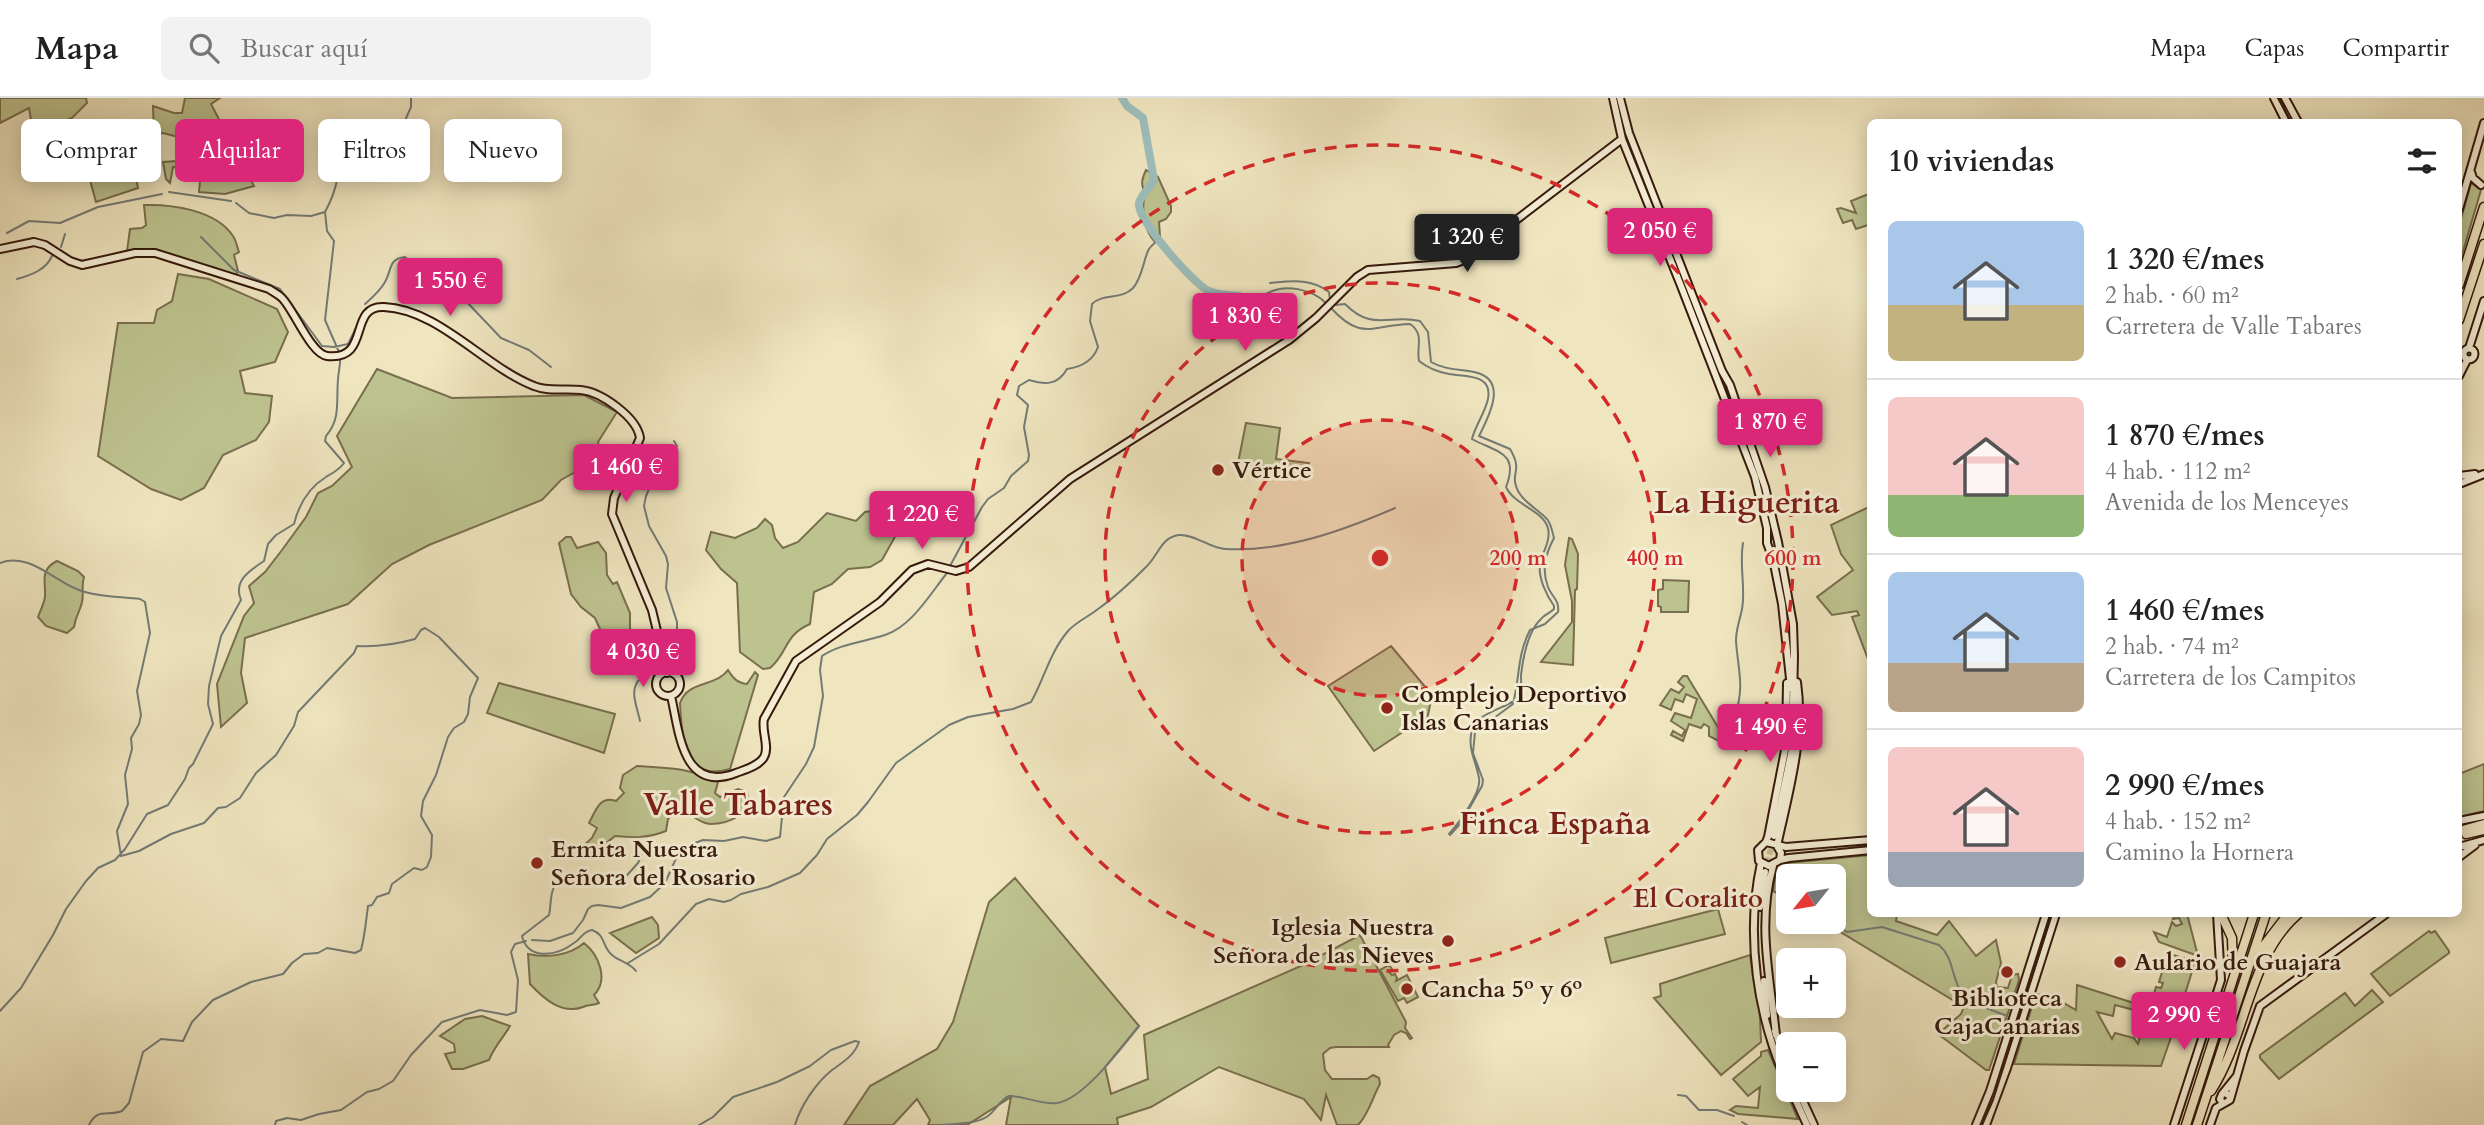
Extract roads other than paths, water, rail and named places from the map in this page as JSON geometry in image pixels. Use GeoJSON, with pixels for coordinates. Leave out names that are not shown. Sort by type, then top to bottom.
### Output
{"type":"FeatureCollection","features":[{"type":"Feature","properties":{"kind":"highway"},"geometry":{"type":"LineString","coordinates":[[2462,276],[2484,207]]}},
{"type":"Feature","properties":{"kind":"highway"},"geometry":{"type":"LineString","coordinates":[[2462,311],[2484,244]]}},
{"type":"Feature","properties":{"kind":"highway"},"geometry":{"type":"LineString","coordinates":[[2462,831],[2481,828]]}},
{"type":"Feature","properties":{"kind":"highway"},"geometry":{"type":"LineString","coordinates":[[2221,917],[2230,929],[2234,944],[2231,985]]}},
{"type":"Feature","properties":{"kind":"highway"},"geometry":{"type":"LineString","coordinates":[[2186,1125],[2253,917]]}},
{"type":"Feature","properties":{"kind":"highway"},"geometry":{"type":"LineString","coordinates":[[2197,1125],[2265,917]]}},
{"type":"Feature","properties":{"kind":"highway"},"geometry":{"type":"LineString","coordinates":[[2250,965],[2286,917]]}},
{"type":"Feature","properties":{"kind":"highway"},"geometry":{"type":"LineString","coordinates":[[2205,1100],[2234,1050],[2269,950],[2295,917]]}},
{"type":"Feature","properties":{"kind":"main road"},"geometry":{"type":"LineString","coordinates":[[1613,98],[1625,138],[1755,477],[1782,604],[1793,696]]}},
{"type":"Feature","properties":{"kind":"main road"},"geometry":{"type":"LineString","coordinates":[[1620,98],[1625,138],[1729,385],[1760,469],[1778,542],[1791,611],[1798,692],[1798,739],[1795,767],[1777,846],[1781,853],[1780,860]]}},
{"type":"Feature","properties":{"kind":"main road"},"geometry":{"type":"LineString","coordinates":[[2274,98],[2284,119]]}},
{"type":"Feature","properties":{"kind":"main road"},"geometry":{"type":"LineString","coordinates":[[2285,98],[2296,119]]}},
{"type":"Feature","properties":{"kind":"main road"},"geometry":{"type":"LineString","coordinates":[[2462,198],[2484,123]]}},
{"type":"Feature","properties":{"kind":"main road"},"geometry":{"type":"LineString","coordinates":[[671,696],[681,743],[688,761],[701,773],[722,777],[755,765],[764,757],[764,719],[796,661],[880,602],[912,570],[928,564],[956,572],[970,567],[1070,479],[1290,340],[1357,277],[1375,268],[1456,263],[1464,260],[1625,138]]}},
{"type":"Feature","properties":{"kind":"main road"},"geometry":{"type":"LineString","coordinates":[[2473,162],[2484,154]]}},
{"type":"Feature","properties":{"kind":"main road"},"geometry":{"type":"LineString","coordinates":[[2470,170],[2481,186]]}},
{"type":"Feature","properties":{"kind":"main road"},"geometry":{"type":"LineString","coordinates":[[0,249],[34,242],[82,265],[135,253],[155,253],[269,289],[282,298],[317,349],[327,356],[344,354],[355,344],[363,319],[369,311],[379,307],[392,308],[429,320],[534,386],[585,390],[632,419],[640,438],[614,498],[612,511],[652,610],[667,673]]}},
{"type":"Feature","properties":{"kind":"main road"},"geometry":{"type":"LineString","coordinates":[[2462,370],[2467,359],[2463,352],[2469,348],[2484,301]]}},
{"type":"Feature","properties":{"kind":"main road"},"geometry":{"type":"LineString","coordinates":[[1721,389],[1728,391],[1729,385]]}},
{"type":"Feature","properties":{"kind":"main road"},"geometry":{"type":"LineString","coordinates":[[2462,477],[2484,474]]}},
{"type":"Feature","properties":{"kind":"main road"},"geometry":{"type":"LineString","coordinates":[[2462,483],[2484,474]]}},
{"type":"Feature","properties":{"kind":"main road"},"geometry":{"type":"LineString","coordinates":[[1769,544],[1774,538],[1778,542]]}},
{"type":"Feature","properties":{"kind":"main road"},"geometry":{"type":"LineString","coordinates":[[1773,866],[1761,863],[1757,857],[1758,850],[1766,842],[1786,745],[1787,650]]}},
{"type":"Feature","properties":{"kind":"main road"},"geometry":{"type":"LineString","coordinates":[[1774,836],[1790,760],[1794,656]]}},
{"type":"Feature","properties":{"kind":"main road"},"geometry":{"type":"LineString","coordinates":[[667,673],[674,675],[680,682],[678,690],[671,696],[661,694],[656,687],[658,678],[667,673]]}},
{"type":"Feature","properties":{"kind":"main road"},"geometry":{"type":"LineString","coordinates":[[2462,820],[2484,816]]}},
{"type":"Feature","properties":{"kind":"main road"},"geometry":{"type":"LineString","coordinates":[[1766,842],[1786,847],[1867,840]]}},
{"type":"Feature","properties":{"kind":"main road"},"geometry":{"type":"LineString","coordinates":[[2462,846],[2482,841]]}},
{"type":"Feature","properties":{"kind":"main road"},"geometry":{"type":"LineString","coordinates":[[2462,855],[2482,841]]}},
{"type":"Feature","properties":{"kind":"main road"},"geometry":{"type":"LineString","coordinates":[[1773,1035],[1764,907],[1773,866],[1780,860],[1867,850]]}},
{"type":"Feature","properties":{"kind":"main road"},"geometry":{"type":"LineString","coordinates":[[1761,863],[1754,900],[1755,950],[1762,1006],[1776,1042]]}},
{"type":"Feature","properties":{"kind":"main road"},"geometry":{"type":"LineString","coordinates":[[1765,872],[1760,909],[1766,999],[1776,1045]]}},
{"type":"Feature","properties":{"kind":"main road"},"geometry":{"type":"LineString","coordinates":[[1976,1125],[1990,1091],[2045,917]]}},
{"type":"Feature","properties":{"kind":"main road"},"geometry":{"type":"LineString","coordinates":[[1986,1125],[2055,917]]}},
{"type":"Feature","properties":{"kind":"main road"},"geometry":{"type":"LineString","coordinates":[[2174,1125],[2221,980],[2219,917]]}},
{"type":"Feature","properties":{"kind":"main road"},"geometry":{"type":"LineString","coordinates":[[2210,1125],[2216,1108],[2223,1104],[2220,1097],[2227,1095],[2236,1077],[2257,1012],[2264,1003],[2382,917]]}},
{"type":"Feature","properties":{"kind":"main road"},"geometry":{"type":"LineString","coordinates":[[1796,1102],[1807,1125]]}},
{"type":"Feature","properties":{"kind":"main road"},"geometry":{"type":"LineString","coordinates":[[1803,1102],[1814,1125]]}},
{"type":"Feature","properties":{"kind":"waterway"},"geometry":{"type":"LineString","coordinates":[[236,203],[249,213],[274,218],[287,215],[311,216],[325,212],[334,192],[345,147],[360,139],[369,142],[378,150],[395,143],[411,107],[411,98]]}},
{"type":"Feature","properties":{"kind":"waterway"},"geometry":{"type":"LineString","coordinates":[[1122,98],[1127,106],[1143,118],[1154,180],[1139,203],[1146,222],[1167,250],[1200,285],[1215,293],[1239,296]]}},
{"type":"Feature","properties":{"kind":"waterway"},"geometry":{"type":"LineString","coordinates":[[169,192],[231,201]]}},
{"type":"Feature","properties":{"kind":"waterway"},"geometry":{"type":"LineString","coordinates":[[7,233],[29,221],[60,223],[98,207],[162,194]]}},
{"type":"Feature","properties":{"kind":"waterway"},"geometry":{"type":"LineString","coordinates":[[325,212],[327,231],[334,241],[325,320],[339,352]]}},
{"type":"Feature","properties":{"kind":"waterway"},"geometry":{"type":"LineString","coordinates":[[61,247],[65,234]]}},
{"type":"Feature","properties":{"kind":"waterway"},"geometry":{"type":"LineString","coordinates":[[201,237],[234,270],[280,289],[322,346],[348,344],[365,310]]}},
{"type":"Feature","properties":{"kind":"waterway","name":"Valle Tabares"},"geometry":{"type":"LineString","coordinates":[[950,566],[982,507],[988,499],[1004,488],[1011,476],[1028,461],[1024,427],[1028,405],[1017,395],[1019,386],[1029,380],[1041,383],[1056,381],[1067,369],[1090,360],[1098,347],[1090,321],[1092,304],[1129,292],[1136,284],[1149,249],[1159,239]]}},
{"type":"Feature","properties":{"kind":"waterway"},"geometry":{"type":"LineString","coordinates":[[17,279],[33,274],[52,256]]}},
{"type":"Feature","properties":{"kind":"waterway"},"geometry":{"type":"LineString","coordinates":[[365,304],[383,285],[393,263],[405,257],[439,289],[463,298],[501,338],[529,350],[551,367]]}},
{"type":"Feature","properties":{"kind":"waterway"},"geometry":{"type":"LineString","coordinates":[[1270,283],[1315,284],[1329,292],[1330,300],[1335,305],[1345,304],[1373,320],[1420,321],[1428,332],[1431,362],[1485,376],[1494,390],[1491,409],[1479,436],[1510,449],[1516,462],[1515,481],[1518,491],[1548,520],[1551,527],[1554,538],[1547,555],[1545,574],[1548,587],[1558,604],[1558,612],[1545,624],[1530,630],[1521,657],[1513,704],[1475,732],[1473,753],[1483,780],[1482,786],[1461,823],[1450,835]]}},
{"type":"Feature","properties":{"kind":"waterway"},"geometry":{"type":"LineString","coordinates":[[1239,296],[1255,302],[1275,290],[1291,288],[1307,291],[1326,303]]}},
{"type":"Feature","properties":{"kind":"waterway"},"geometry":{"type":"LineString","coordinates":[[1330,307],[1341,318],[1359,328],[1410,324],[1419,336],[1419,361],[1437,371],[1482,380],[1488,391],[1488,399],[1472,439],[1503,454],[1510,466],[1506,487],[1516,499],[1541,517],[1548,528],[1540,575],[1554,609],[1536,624],[1529,638],[1519,696],[1481,718],[1472,730],[1471,749],[1479,784],[1469,807],[1449,834]]}},
{"type":"Feature","properties":{"kind":"waterway"},"geometry":{"type":"LineString","coordinates":[[0,1011],[21,988],[66,909],[86,881],[98,868],[115,860],[147,814],[168,805],[193,764],[213,724],[208,704],[209,686],[221,636],[241,600],[241,582],[264,561],[268,544],[276,535],[294,524],[309,491],[344,463],[325,441],[336,416],[340,357]]}},
{"type":"Feature","properties":{"kind":"waterway"},"geometry":{"type":"LineString","coordinates":[[665,652],[677,651],[677,622],[666,588],[666,556],[649,526],[644,506],[656,473],[677,446],[674,441]]}},
{"type":"Feature","properties":{"kind":"waterway"},"geometry":{"type":"LineString","coordinates":[[1731,502],[1738,517]]}},
{"type":"Feature","properties":{"kind":"waterway"},"geometry":{"type":"LineString","coordinates":[[628,963],[659,944],[696,904],[709,899],[724,902],[731,900],[800,873],[817,855],[827,839],[857,815],[896,763],[949,725],[968,717],[1013,709],[1031,702],[1056,648],[1068,631],[1129,584],[1173,536],[1185,535],[1225,549],[1269,547],[1333,532],[1395,508]]}},
{"type":"Feature","properties":{"kind":"waterway"},"geometry":{"type":"LineString","coordinates":[[1743,543],[1743,601],[1736,641],[1740,687],[1735,716],[1760,740]]}},
{"type":"Feature","properties":{"kind":"waterway"},"geometry":{"type":"LineString","coordinates":[[0,563],[23,562],[34,565],[75,589],[145,602],[150,633],[137,691],[141,715],[131,738],[132,749],[125,775],[128,804],[117,831],[121,856],[204,823],[218,808],[226,807],[240,798],[256,773],[276,755],[294,726],[298,712],[354,653],[357,646],[386,645],[415,639],[425,628],[439,637],[478,678],[470,697],[468,714],[464,722],[454,728],[448,737],[436,775],[423,801],[421,816],[432,835],[431,857],[427,867],[422,870],[414,868],[392,884],[389,893],[377,897],[372,905],[368,906],[361,950],[355,953],[327,948],[318,953],[304,954],[283,974],[251,982],[213,1000],[192,1022],[183,1041],[161,1039],[143,1052],[129,1103],[122,1111],[99,1114],[89,1125]]}},
{"type":"Feature","properties":{"kind":"waterway","name":"Valle Tabares"},"geometry":{"type":"LineString","coordinates":[[532,940],[550,941],[573,933],[592,906],[621,908],[650,897],[665,883],[678,854],[687,846],[703,840],[724,841],[743,837],[766,841],[780,837],[784,797],[814,747],[823,696],[820,670],[822,656],[844,646],[895,631],[912,617],[947,573]]}},
{"type":"Feature","properties":{"kind":"waterway"},"geometry":{"type":"LineString","coordinates":[[640,721],[634,698],[635,687],[654,667],[656,653],[660,653]]}},
{"type":"Feature","properties":{"kind":"waterway"},"geometry":{"type":"LineString","coordinates":[[636,971],[612,955],[600,935],[592,930],[560,951],[544,954],[530,949],[522,936],[549,915],[553,890],[559,882],[575,878],[620,883],[638,863],[645,848]]}},
{"type":"Feature","properties":{"kind":"waterway"},"geometry":{"type":"LineString","coordinates":[[1846,931],[1882,927],[1939,945],[1949,959],[1962,992],[1979,1005],[2005,1015]]}},
{"type":"Feature","properties":{"kind":"waterway","name":"Valle Tabares"},"geometry":{"type":"LineString","coordinates":[[275,1125],[276,1121],[287,1118],[301,1120],[341,1110],[367,1092],[393,1081],[411,1055],[442,1022],[480,1010],[507,1015],[516,1012],[518,980],[511,952],[515,944],[526,941]]}},
{"type":"Feature","properties":{"kind":"waterway"},"geometry":{"type":"LineString","coordinates":[[942,1125],[983,1119],[1009,1096],[1051,1103],[1068,1099],[1102,1071],[1139,1026]]}},
{"type":"Feature","properties":{"kind":"waterway"},"geometry":{"type":"LineString","coordinates":[[699,1125],[713,1117],[733,1097],[777,1082],[810,1066],[831,1050],[859,1042],[851,1055],[826,1075],[815,1088],[805,1102],[795,1125]]}},
{"type":"Feature","properties":{"kind":"waterway"},"geometry":{"type":"LineString","coordinates":[[1678,1095],[1686,1096],[1699,1110],[1717,1110],[1734,1116]]}},
{"type":"Feature","properties":{"kind":"waterway"},"geometry":{"type":"LineString","coordinates":[[1742,1122],[1747,1125]]}},
{"type":"Feature","properties":{"kind":"tunnel"},"geometry":{"type":"LineString","coordinates":[[1765,872],[1773,840]]}},
{"type":"Feature","properties":{"kind":"tram line"},"geometry":{"type":"LineString","coordinates":[[2278,98],[2289,119]]}},
{"type":"Feature","properties":{"kind":"tram line"},"geometry":{"type":"LineString","coordinates":[[1982,1125],[1993,1100],[2051,917]]}},
{"type":"Feature","properties":{"kind":"place","name":"Vértice"},"geometry":{"type":"Point","coordinates":[1218,470]}},
{"type":"Feature","properties":{"kind":"place","name":"Complejo Deportivo Islas Canarias"},"geometry":{"type":"Point","coordinates":[1387,708]}},
{"type":"Feature","properties":{"kind":"place","name":"Ermita Nuestra Señora del Rosario"},"geometry":{"type":"Point","coordinates":[537,863]}},
{"type":"Feature","properties":{"kind":"place","name":"Iglesia Nuestra Señora de las Nieves"},"geometry":{"type":"Point","coordinates":[1448,941]}},
{"type":"Feature","properties":{"kind":"place","name":"Aulario de Guajara"},"geometry":{"type":"Point","coordinates":[2120,962]}},
{"type":"Feature","properties":{"kind":"place","name":"Biblioteca CajaCanarias"},"geometry":{"type":"Point","coordinates":[2007,972]}},
{"type":"Feature","properties":{"kind":"place","name":"Cancha 5º y 6º"},"geometry":{"type":"Point","coordinates":[1407,989]}},
{"type":"Feature","properties":{"kind":"district","name":"La Higuerita"},"geometry":{"type":"Point","coordinates":[1747,502]}},
{"type":"Feature","properties":{"kind":"district","name":"Valle Tabares"},"geometry":{"type":"Point","coordinates":[738,804]}},
{"type":"Feature","properties":{"kind":"district","name":"Finca España"},"geometry":{"type":"Point","coordinates":[1555,823]}},
{"type":"Feature","properties":{"kind":"district","name":"El Coralito"},"geometry":{"type":"Point","coordinates":[1698,898]}}]}
